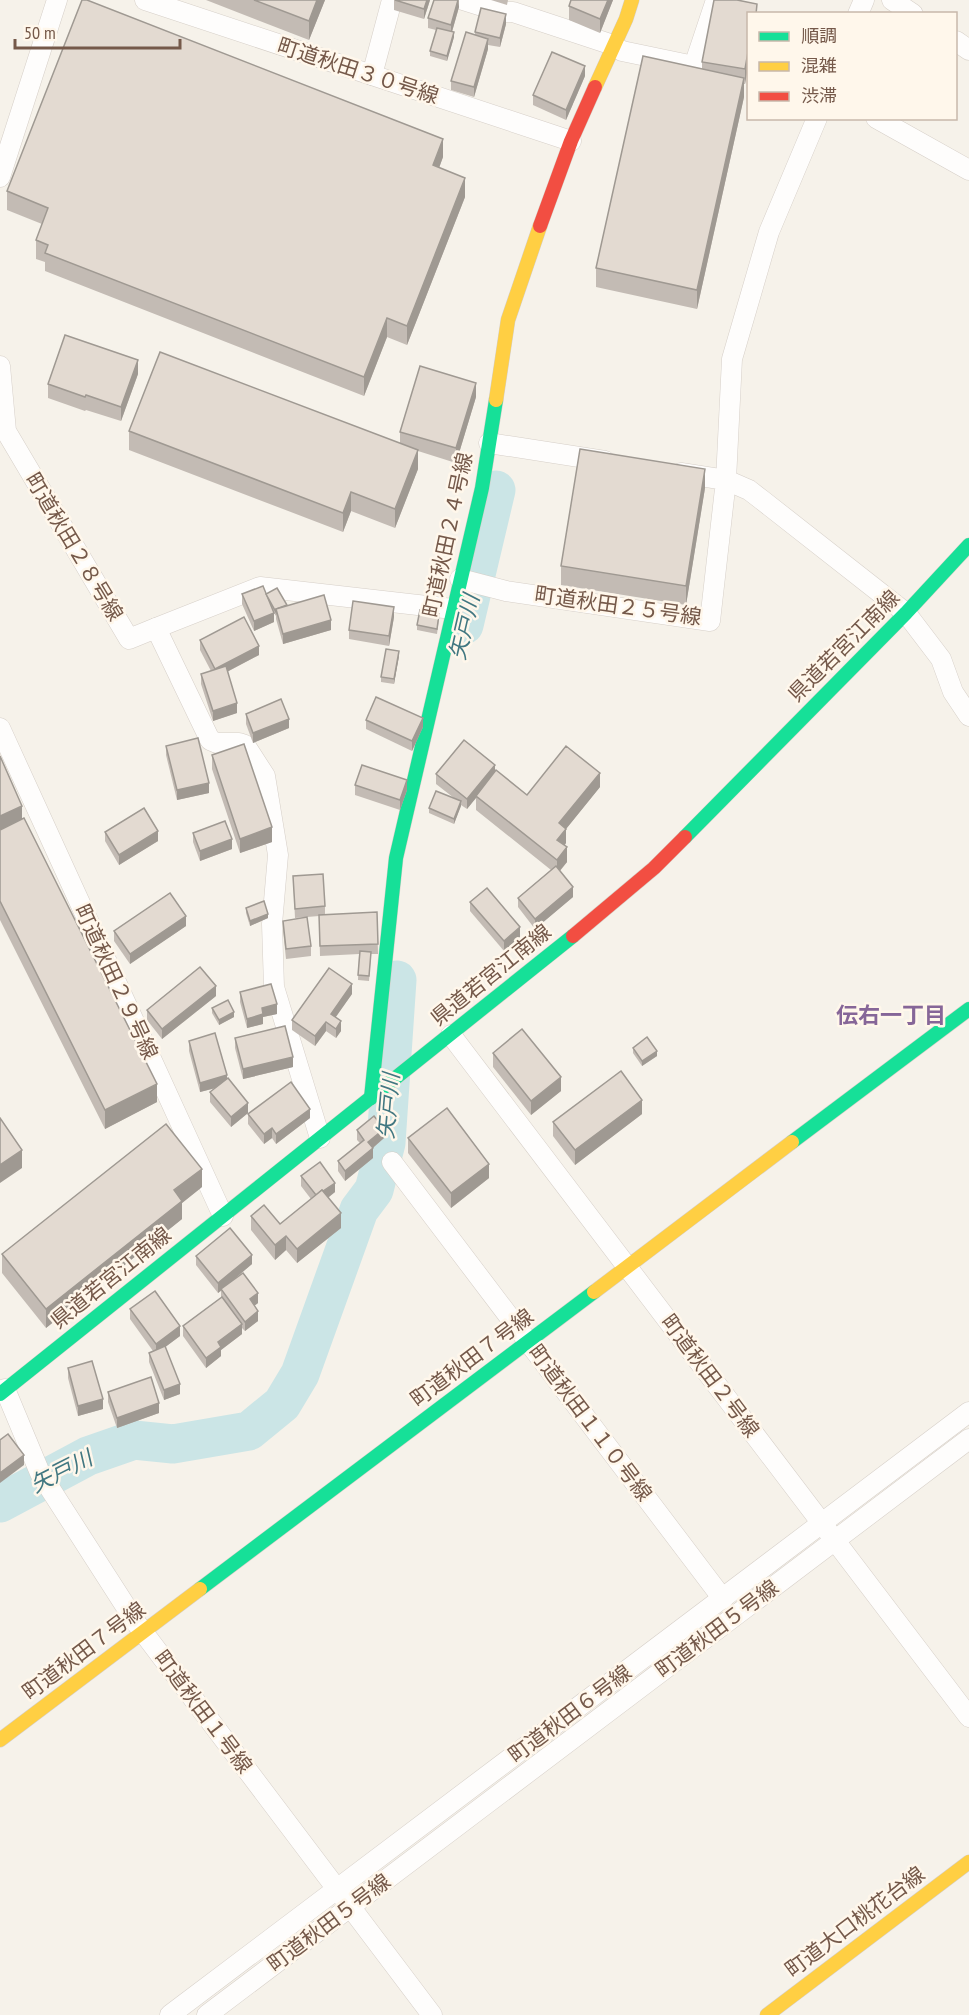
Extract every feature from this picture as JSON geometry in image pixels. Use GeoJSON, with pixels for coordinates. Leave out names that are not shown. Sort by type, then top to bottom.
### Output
{"type":"FeatureCollection","features":[{"type":"Feature","properties":{"kind":"street"},"geometry":{"type":"LineString","coordinates":[[0,177],[57,0]]}},
{"type":"Feature","properties":{"kind":"street","name":"町道秋田３０号線"},"geometry":{"type":"LineString","coordinates":[[145,0],[571,141]]}},
{"type":"Feature","properties":{"kind":"street"},"geometry":{"type":"LineString","coordinates":[[372,75],[392,0]]}},
{"type":"Feature","properties":{"kind":"street"},"geometry":{"type":"LineString","coordinates":[[463,0],[501,12],[513,12],[613,45],[622,51],[694,66],[716,0]]}},
{"type":"Feature","properties":{"kind":"street","name":"町道秋田２４号線"},"geometry":{"type":"LineString","coordinates":[[372,1097],[396,858],[482,488],[508,320],[518,286],[571,141],[626,19],[632,0]]}},
{"type":"Feature","properties":{"kind":"street"},"geometry":{"type":"LineString","coordinates":[[892,0],[910,12]]}},
{"type":"Feature","properties":{"kind":"street"},"geometry":{"type":"LineString","coordinates":[[726,480],[732,359],[769,232],[816,120]]}},
{"type":"Feature","properties":{"kind":"street"},"geometry":{"type":"LineString","coordinates":[[880,120],[969,170]]}},
{"type":"Feature","properties":{"kind":"street","name":"町道秋田２８号線"},"geometry":{"type":"LineString","coordinates":[[0,366],[6,431],[129,639],[156,628]]}},
{"type":"Feature","properties":{"kind":"street"},"geometry":{"type":"LineString","coordinates":[[489,443],[620,463]]}},
{"type":"Feature","properties":{"kind":"street"},"geometry":{"type":"LineString","coordinates":[[667,471],[726,480],[749,490],[906,613],[942,659],[953,692],[969,716]]}},
{"type":"Feature","properties":{"kind":"street","name":"町道秋田２５号線"},"geometry":{"type":"LineString","coordinates":[[460,579],[506,591],[710,621],[726,480]]}},
{"type":"Feature","properties":{"kind":"street","name":"県道若宮江南線"},"geometry":{"type":"LineString","coordinates":[[3,1392],[555,952],[654,868],[906,613],[969,545]]}},
{"type":"Feature","properties":{"kind":"street"},"geometry":{"type":"LineString","coordinates":[[320,1138],[274,987],[272,924],[278,855],[265,776],[245,746],[239,743],[217,743],[210,740],[156,628],[260,587],[453,609]]}},
{"type":"Feature","properties":{"kind":"street","name":"町道秋田２９号線"},"geometry":{"type":"LineString","coordinates":[[0,728],[224,1216]]}},
{"type":"Feature","properties":{"kind":"street","name":"町道秋田７号線"},"geometry":{"type":"LineString","coordinates":[[0,1740],[969,1009]]}},
{"type":"Feature","properties":{"kind":"street","name":"町道秋田２号線"},"geometry":{"type":"LineString","coordinates":[[450,1035],[969,1717]]}},
{"type":"Feature","properties":{"kind":"street","name":"町道秋田１１０号線"},"geometry":{"type":"LineString","coordinates":[[392,1162],[723,1599]]}},
{"type":"Feature","properties":{"kind":"street","name":"町道秋田１号線"},"geometry":{"type":"LineString","coordinates":[[3,1392],[40,1473],[143,1633],[432,2015]]}},
{"type":"Feature","properties":{"kind":"street","name":"町道秋田６号線"},"geometry":{"type":"LineString","coordinates":[[170,2015],[969,1412]]}},
{"type":"Feature","properties":{"kind":"street","name":"町道秋田５号線"},"geometry":{"type":"LineString","coordinates":[[207,2015],[969,1439]]}},
{"type":"Feature","properties":{"kind":"street","name":"町道大口桃花台線"},"geometry":{"type":"LineString","coordinates":[[767,2015],[969,1862]]}},
{"type":"Feature","properties":{"kind":"building"},"geometry":{"type":"Polygon","coordinates":[[[82,0],[443,139],[433,165],[465,178],[407,326],[387,318],[364,377],[45,253],[48,245],[36,240],[48,208],[7,191],[82,0]]]}},
{"type":"Feature","properties":{"kind":"building"},"geometry":{"type":"Polygon","coordinates":[[[254,0],[317,0],[309,21],[254,0]]]}},
{"type":"Feature","properties":{"kind":"building"},"geometry":{"type":"Polygon","coordinates":[[[395,0],[427,0],[424,9],[395,0]]]}},
{"type":"Feature","properties":{"kind":"building"},"geometry":{"type":"Polygon","coordinates":[[[434,0],[458,0],[451,25],[428,18],[434,0]]]}},
{"type":"Feature","properties":{"kind":"building"},"geometry":{"type":"Polygon","coordinates":[[[571,0],[608,0],[600,19],[569,6],[571,0]]]}},
{"type":"Feature","properties":{"kind":"building"},"geometry":{"type":"Polygon","coordinates":[[[714,0],[737,0],[757,4],[756,12],[747,12],[745,69],[702,62],[714,0]]]}},
{"type":"Feature","properties":{"kind":"building"},"geometry":{"type":"Polygon","coordinates":[[[481,8],[506,14],[500,38],[475,32],[481,8]]]}},
{"type":"Feature","properties":{"kind":"building"},"geometry":{"type":"Polygon","coordinates":[[[437,28],[454,32],[447,56],[430,51],[437,28]]]}},
{"type":"Feature","properties":{"kind":"building"},"geometry":{"type":"Polygon","coordinates":[[[466,32],[488,39],[474,87],[451,81],[466,32]]]}},
{"type":"Feature","properties":{"kind":"building"},"geometry":{"type":"Polygon","coordinates":[[[552,52],[585,66],[566,110],[533,95],[552,52]]]}},
{"type":"Feature","properties":{"kind":"building"},"geometry":{"type":"Polygon","coordinates":[[[643,56],[744,78],[697,290],[596,268],[643,56]]]}},
{"type":"Feature","properties":{"kind":"building"},"geometry":{"type":"Polygon","coordinates":[[[65,335],[138,360],[121,407],[48,384],[65,335]]]}},
{"type":"Feature","properties":{"kind":"building"},"geometry":{"type":"Polygon","coordinates":[[[160,352],[418,450],[395,509],[351,492],[343,513],[129,431],[160,352]]]}},
{"type":"Feature","properties":{"kind":"building"},"geometry":{"type":"Polygon","coordinates":[[[420,366],[476,383],[456,448],[400,432],[420,366]]]}},
{"type":"Feature","properties":{"kind":"building"},"geometry":{"type":"Polygon","coordinates":[[[580,449],[705,469],[686,586],[561,566],[580,449]]]}},
{"type":"Feature","properties":{"kind":"building"},"geometry":{"type":"Polygon","coordinates":[[[263,586],[274,613],[254,621],[242,594],[263,586]]]}},
{"type":"Feature","properties":{"kind":"building"},"geometry":{"type":"Polygon","coordinates":[[[277,588],[287,605],[276,609],[276,612],[266,594],[277,588]]]}},
{"type":"Feature","properties":{"kind":"building"},"geometry":{"type":"Polygon","coordinates":[[[324,595],[331,620],[283,634],[276,609],[324,595]]]}},
{"type":"Feature","properties":{"kind":"building"},"geometry":{"type":"Polygon","coordinates":[[[353,601],[394,607],[389,636],[349,630],[353,601]]]}},
{"type":"Feature","properties":{"kind":"building"},"geometry":{"type":"Polygon","coordinates":[[[420,610],[439,614],[437,629],[417,625],[420,610]]]}},
{"type":"Feature","properties":{"kind":"building"},"geometry":{"type":"Polygon","coordinates":[[[244,617],[259,646],[215,669],[200,640],[244,617]]]}},
{"type":"Feature","properties":{"kind":"building"},"geometry":{"type":"Polygon","coordinates":[[[386,649],[399,651],[394,679],[381,677],[386,649]]]}},
{"type":"Feature","properties":{"kind":"building"},"geometry":{"type":"Polygon","coordinates":[[[226,666],[237,703],[213,711],[201,674],[226,666]]]}},
{"type":"Feature","properties":{"kind":"building"},"geometry":{"type":"Polygon","coordinates":[[[376,697],[423,718],[412,741],[366,720],[376,697]]]}},
{"type":"Feature","properties":{"kind":"building"},"geometry":{"type":"Polygon","coordinates":[[[281,699],[289,719],[253,733],[246,714],[281,699]]]}},
{"type":"Feature","properties":{"kind":"building"},"geometry":{"type":"Polygon","coordinates":[[[198,738],[209,783],[177,790],[166,746],[198,738]]]}},
{"type":"Feature","properties":{"kind":"building"},"geometry":{"type":"Polygon","coordinates":[[[464,740],[495,765],[467,799],[436,774],[464,740]]]}},
{"type":"Feature","properties":{"kind":"building"},"geometry":{"type":"Polygon","coordinates":[[[244,744],[272,827],[240,839],[212,755],[244,744]]]}},
{"type":"Feature","properties":{"kind":"building"},"geometry":{"type":"Polygon","coordinates":[[[566,746],[600,773],[559,823],[566,829],[557,840],[567,847],[557,860],[476,796],[496,770],[527,795],[566,746]]]}},
{"type":"Feature","properties":{"kind":"building"},"geometry":{"type":"Polygon","coordinates":[[[0,756],[22,806],[0,816],[0,756]]]}},
{"type":"Feature","properties":{"kind":"building"},"geometry":{"type":"Polygon","coordinates":[[[362,765],[407,780],[400,800],[355,785],[362,765]]]}},
{"type":"Feature","properties":{"kind":"building"},"geometry":{"type":"Polygon","coordinates":[[[436,791],[461,801],[454,819],[429,808],[436,791]]]}},
{"type":"Feature","properties":{"kind":"building"},"geometry":{"type":"Polygon","coordinates":[[[144,808],[158,831],[119,855],[105,832],[144,808]]]}},
{"type":"Feature","properties":{"kind":"building"},"geometry":{"type":"Polygon","coordinates":[[[24,818],[157,1084],[105,1110],[0,901],[0,830],[24,818]]]}},
{"type":"Feature","properties":{"kind":"building"},"geometry":{"type":"Polygon","coordinates":[[[225,821],[232,839],[200,851],[193,833],[225,821]]]}},
{"type":"Feature","properties":{"kind":"building"},"geometry":{"type":"Polygon","coordinates":[[[556,866],[573,887],[535,919],[518,898],[556,866]]]}},
{"type":"Feature","properties":{"kind":"building"},"geometry":{"type":"Polygon","coordinates":[[[323,874],[325,906],[295,909],[293,876],[323,874]]]}},
{"type":"Feature","properties":{"kind":"building"},"geometry":{"type":"Polygon","coordinates":[[[487,888],[520,927],[504,941],[470,902],[487,888]]]}},
{"type":"Feature","properties":{"kind":"building"},"geometry":{"type":"Polygon","coordinates":[[[170,893],[186,916],[130,954],[114,931],[170,893]]]}},
{"type":"Feature","properties":{"kind":"building"},"geometry":{"type":"Polygon","coordinates":[[[264,901],[268,914],[250,921],[246,908],[264,901]]]}},
{"type":"Feature","properties":{"kind":"building"},"geometry":{"type":"Polygon","coordinates":[[[377,912],[378,944],[320,946],[319,915],[377,912]]]}},
{"type":"Feature","properties":{"kind":"building"},"geometry":{"type":"Polygon","coordinates":[[[307,917],[311,946],[286,949],[283,921],[307,917]]]}},
{"type":"Feature","properties":{"kind":"building"},"geometry":{"type":"Polygon","coordinates":[[[360,951],[371,952],[369,976],[358,975],[360,951]]]}},
{"type":"Feature","properties":{"kind":"building"},"geometry":{"type":"Polygon","coordinates":[[[200,967],[216,986],[162,1029],[147,1010],[200,967]]]}},
{"type":"Feature","properties":{"kind":"building"},"geometry":{"type":"Polygon","coordinates":[[[329,968],[352,984],[331,1014],[341,1021],[336,1029],[326,1022],[315,1036],[292,1020],[329,968]]]}},
{"type":"Feature","properties":{"kind":"building"},"geometry":{"type":"Polygon","coordinates":[[[271,984],[277,1004],[262,1008],[263,1014],[247,1019],[240,992],[271,984]]]}},
{"type":"Feature","properties":{"kind":"building"},"geometry":{"type":"Polygon","coordinates":[[[228,1000],[234,1012],[219,1020],[212,1008],[228,1000]]]}},
{"type":"Feature","properties":{"kind":"building"},"geometry":{"type":"Polygon","coordinates":[[[285,1026],[293,1057],[243,1069],[235,1038],[285,1026]]]}},
{"type":"Feature","properties":{"kind":"building"},"geometry":{"type":"Polygon","coordinates":[[[522,1029],[561,1077],[531,1101],[493,1053],[522,1029]]]}},
{"type":"Feature","properties":{"kind":"building"},"geometry":{"type":"Polygon","coordinates":[[[215,1033],[227,1075],[200,1083],[189,1041],[215,1033]]]}},
{"type":"Feature","properties":{"kind":"building"},"geometry":{"type":"Polygon","coordinates":[[[647,1037],[657,1051],[642,1061],[633,1048],[647,1037]]]}},
{"type":"Feature","properties":{"kind":"building"},"geometry":{"type":"Polygon","coordinates":[[[621,1071],[642,1100],[575,1150],[553,1122],[621,1071]]]}},
{"type":"Feature","properties":{"kind":"building"},"geometry":{"type":"Polygon","coordinates":[[[228,1078],[248,1103],[231,1117],[210,1092],[228,1078]]]}},
{"type":"Feature","properties":{"kind":"building"},"geometry":{"type":"Polygon","coordinates":[[[291,1082],[310,1109],[276,1134],[272,1128],[264,1134],[248,1114],[291,1082]]]}},
{"type":"Feature","properties":{"kind":"building"},"geometry":{"type":"Polygon","coordinates":[[[447,1108],[489,1164],[451,1193],[408,1138],[447,1108]]]}},
{"type":"Feature","properties":{"kind":"building"},"geometry":{"type":"Polygon","coordinates":[[[374,1116],[384,1129],[368,1142],[373,1148],[345,1171],[338,1161],[364,1140],[357,1130],[374,1116]]]}},
{"type":"Feature","properties":{"kind":"building"},"geometry":{"type":"Polygon","coordinates":[[[0,1118],[22,1150],[0,1165],[0,1118]]]}},
{"type":"Feature","properties":{"kind":"building"},"geometry":{"type":"Polygon","coordinates":[[[166,1124],[202,1169],[174,1190],[182,1201],[46,1309],[2,1254],[166,1124]]]}},
{"type":"Feature","properties":{"kind":"building"},"geometry":{"type":"Polygon","coordinates":[[[320,1162],[335,1183],[316,1195],[301,1176],[320,1162]]]}},
{"type":"Feature","properties":{"kind":"building"},"geometry":{"type":"Polygon","coordinates":[[[322,1190],[341,1213],[297,1249],[286,1236],[275,1245],[251,1216],[264,1205],[280,1224],[322,1190]]]}},
{"type":"Feature","properties":{"kind":"building"},"geometry":{"type":"Polygon","coordinates":[[[230,1228],[252,1255],[218,1283],[196,1256],[230,1228]]]}},
{"type":"Feature","properties":{"kind":"building"},"geometry":{"type":"Polygon","coordinates":[[[243,1273],[258,1293],[250,1299],[258,1311],[245,1322],[221,1289],[243,1273]]]}},
{"type":"Feature","properties":{"kind":"building"},"geometry":{"type":"Polygon","coordinates":[[[155,1291],[180,1326],[156,1344],[130,1309],[155,1291]]]}},
{"type":"Feature","properties":{"kind":"building"},"geometry":{"type":"Polygon","coordinates":[[[222,1297],[242,1324],[218,1342],[221,1347],[206,1358],[183,1326],[222,1297]]]}},
{"type":"Feature","properties":{"kind":"building"},"geometry":{"type":"Polygon","coordinates":[[[165,1346],[180,1384],[164,1390],[149,1353],[165,1346]]]}},
{"type":"Feature","properties":{"kind":"building"},"geometry":{"type":"Polygon","coordinates":[[[92,1361],[103,1399],[78,1406],[68,1368],[92,1361]]]}},
{"type":"Feature","properties":{"kind":"building"},"geometry":{"type":"Polygon","coordinates":[[[151,1377],[159,1403],[117,1418],[108,1392],[151,1377]]]}},
{"type":"Feature","properties":{"kind":"building"},"geometry":{"type":"Polygon","coordinates":[[[8,1434],[24,1455],[0,1473],[0,1440],[8,1434]]]}},
{"type":"Feature","properties":{"kind":"waterway","name":"矢戸川"},"geometry":{"type":"LineString","coordinates":[[464,625],[496,490]]}},
{"type":"Feature","properties":{"kind":"waterway","name":"矢戸川"},"geometry":{"type":"LineString","coordinates":[[0,1503],[88,1456],[134,1440],[173,1444],[249,1431],[282,1404],[300,1374],[359,1210],[374,1190],[386,1143],[397,980]]}},
{"type":"Feature","properties":{"kind":"traffic: fast"},"geometry":{"type":"LineString","coordinates":[[371,1098],[396,858],[482,488],[496,400]]}},
{"type":"Feature","properties":{"kind":"traffic: fast"},"geometry":{"type":"LineString","coordinates":[[685,837],[906,613],[969,545]]}},
{"type":"Feature","properties":{"kind":"traffic: fast"},"geometry":{"type":"LineString","coordinates":[[0,1394],[573,936]]}},
{"type":"Feature","properties":{"kind":"traffic: fast"},"geometry":{"type":"LineString","coordinates":[[792,1142],[969,1009]]}},
{"type":"Feature","properties":{"kind":"traffic: fast"},"geometry":{"type":"LineString","coordinates":[[200,1589],[594,1292]]}},
{"type":"Feature","properties":{"kind":"traffic: slow"},"geometry":{"type":"LineString","coordinates":[[595,87],[626,19],[632,0]]}},
{"type":"Feature","properties":{"kind":"traffic: slow"},"geometry":{"type":"LineString","coordinates":[[496,400],[508,320],[540,226]]}},
{"type":"Feature","properties":{"kind":"traffic: slow"},"geometry":{"type":"LineString","coordinates":[[594,1292],[792,1142]]}},
{"type":"Feature","properties":{"kind":"traffic: slow"},"geometry":{"type":"LineString","coordinates":[[0,1740],[200,1589]]}},
{"type":"Feature","properties":{"kind":"traffic: slow"},"geometry":{"type":"LineString","coordinates":[[767,2015],[969,1862]]}},
{"type":"Feature","properties":{"kind":"traffic: jam"},"geometry":{"type":"LineString","coordinates":[[540,226],[571,141],[595,87]]}},
{"type":"Feature","properties":{"kind":"traffic: jam"},"geometry":{"type":"LineString","coordinates":[[573,936],[654,868],[685,837]]}},
{"type":"Feature","properties":{"kind":"district","name":"伝右一丁目"},"geometry":{"type":"Point","coordinates":[891,1015]}}]}
